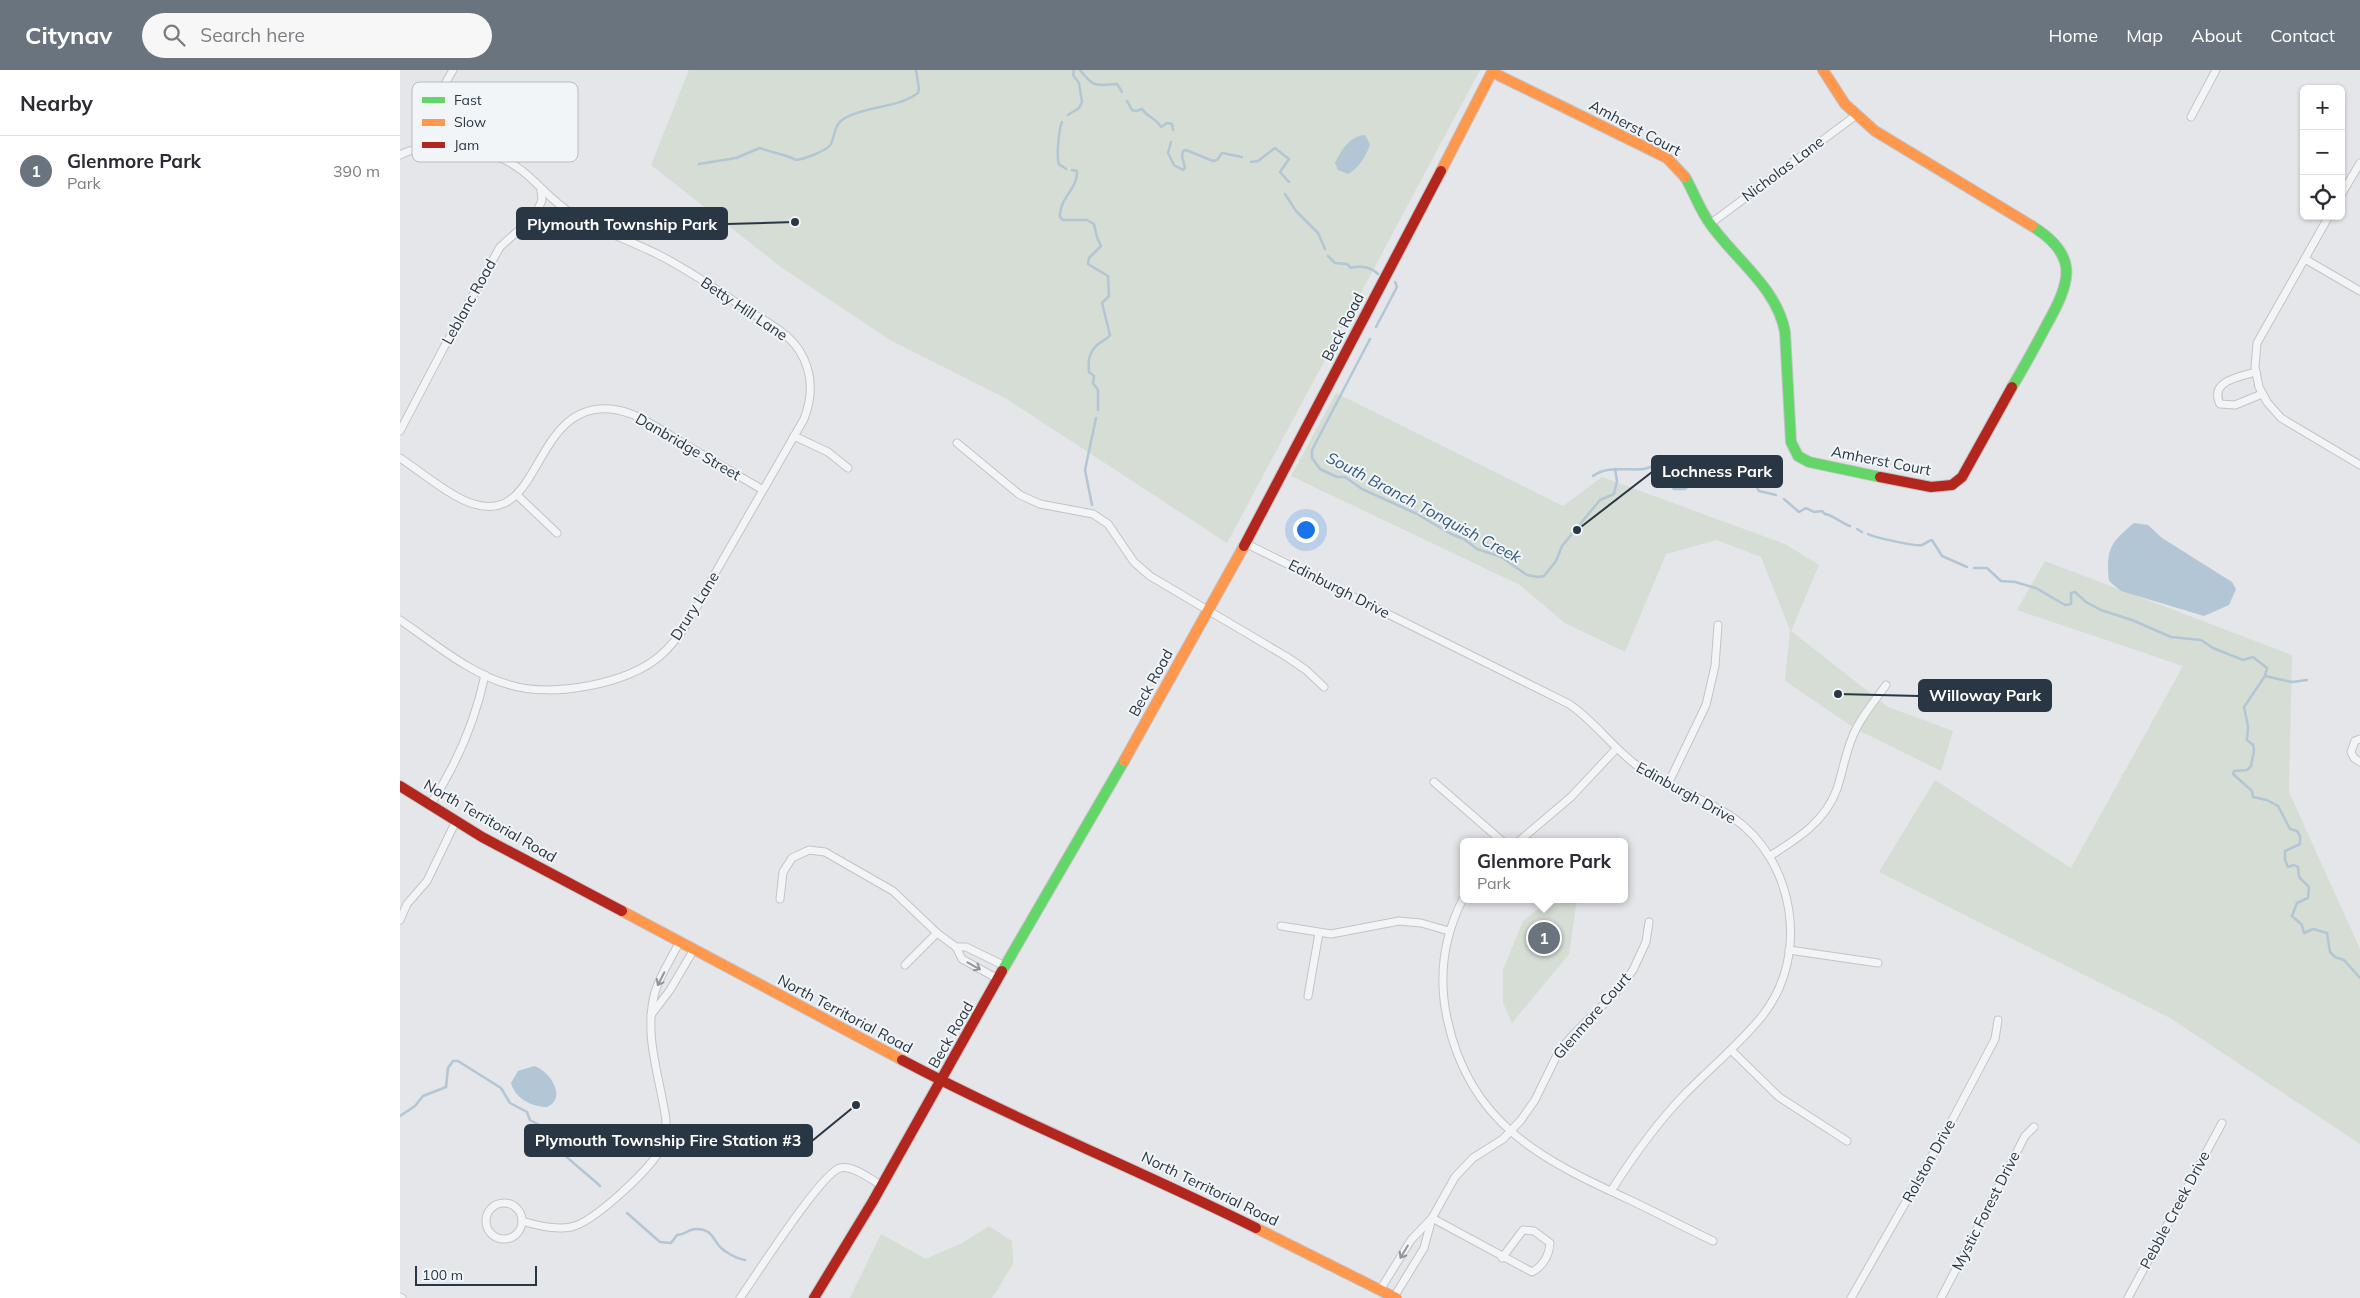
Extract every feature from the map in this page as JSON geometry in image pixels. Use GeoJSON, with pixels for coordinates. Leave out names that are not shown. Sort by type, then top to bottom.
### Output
{"type":"FeatureCollection","features":[{"type":"Feature","properties":{"kind":"main road","name":"Amherst Court"},"geometry":{"type":"LineString","coordinates":[[1492,71],[1672,162],[1684,174],[1710,224],[1772,297],[1782,315],[1785,332],[1791,442],[1798,456],[1809,462],[1932,487],[1946,487],[1957,482],[1980,447],[2062,298],[2068,283],[2068,263],[2059,246],[2046,234],[1895,145],[1855,116],[1841,99],[1823,70]]}},
{"type":"Feature","properties":{"kind":"main road","name":"Beck Road"},"geometry":{"type":"LineString","coordinates":[[814,1298],[942,1081],[1005,966],[1115,778],[1209,610],[1344,360],[1492,71]]}},
{"type":"Feature","properties":{"kind":"main road","name":"North Territorial Road"},"geometry":{"type":"LineString","coordinates":[[400,786],[456,821],[693,951],[942,1081],[1171,1186],[1395,1297]]}},
{"type":"Feature","properties":{"kind":"street"},"geometry":{"type":"LineString","coordinates":[[446,82],[454,70]]}},
{"type":"Feature","properties":{"kind":"street"},"geometry":{"type":"LineString","coordinates":[[2191,116],[2216,70]]}},
{"type":"Feature","properties":{"kind":"street","name":"Nicholas Lane"},"geometry":{"type":"LineString","coordinates":[[1710,224],[1855,116]]}},
{"type":"Feature","properties":{"kind":"street"},"geometry":{"type":"LineString","coordinates":[[400,155],[412,150]]}},
{"type":"Feature","properties":{"kind":"street"},"geometry":{"type":"LineString","coordinates":[[508,162],[523,170],[541,190],[574,215]]}},
{"type":"Feature","properties":{"kind":"street"},"geometry":{"type":"LineString","coordinates":[[2345,188],[2360,163]]}},
{"type":"Feature","properties":{"kind":"street"},"geometry":{"type":"LineString","coordinates":[[533,222],[542,200],[541,190]]}},
{"type":"Feature","properties":{"kind":"street","name":"Leblanc Road"},"geometry":{"type":"LineString","coordinates":[[400,431],[494,256],[508,239],[533,222],[574,215]]}},
{"type":"Feature","properties":{"kind":"street","name":"Betty Hill Lane"},"geometry":{"type":"LineString","coordinates":[[574,215],[681,267],[791,340],[805,362],[810,387],[807,410],[794,436]]}},
{"type":"Feature","properties":{"kind":"street"},"geometry":{"type":"LineString","coordinates":[[2327,220],[2257,343],[2256,372],[2262,394],[2281,418],[2360,465]]}},
{"type":"Feature","properties":{"kind":"street"},"geometry":{"type":"LineString","coordinates":[[2305,259],[2360,291]]}},
{"type":"Feature","properties":{"kind":"street"},"geometry":{"type":"LineString","coordinates":[[2256,372],[2224,382],[2218,388],[2217,397],[2220,404],[2235,405],[2262,394]]}},
{"type":"Feature","properties":{"kind":"street","name":"Danbridge Street"},"geometry":{"type":"LineString","coordinates":[[517,495],[562,425],[579,414],[602,409],[621,411],[639,417],[763,490]]}},
{"type":"Feature","properties":{"kind":"street"},"geometry":{"type":"LineString","coordinates":[[794,436],[828,452],[848,468]]}},
{"type":"Feature","properties":{"kind":"street","name":"Drury Lane"},"geometry":{"type":"LineString","coordinates":[[400,620],[485,675],[522,688],[548,689],[616,679],[647,665],[662,654],[677,637],[794,436]]}},
{"type":"Feature","properties":{"kind":"street"},"geometry":{"type":"LineString","coordinates":[[957,443],[1020,495],[1040,504],[1093,514],[1108,524],[1134,562],[1150,576],[1287,657],[1306,670],[1324,687]]}},
{"type":"Feature","properties":{"kind":"street"},"geometry":{"type":"LineString","coordinates":[[400,458],[473,504],[496,506],[517,495],[557,533]]}},
{"type":"Feature","properties":{"kind":"street","name":"Edinburgh Drive"},"geometry":{"type":"LineString","coordinates":[[1245,543],[1569,704],[1584,715],[1616,749],[1641,769],[1732,817],[1752,834],[1770,856],[1780,877],[1788,902],[1791,927],[1789,950],[1783,979],[1772,1002],[1755,1026],[1669,1111],[1611,1191]]}},
{"type":"Feature","properties":{"kind":"street"},"geometry":{"type":"LineString","coordinates":[[1668,784],[1706,705],[1715,666],[1718,625]]}},
{"type":"Feature","properties":{"kind":"street"},"geometry":{"type":"LineString","coordinates":[[430,805],[449,774],[464,744],[477,708],[485,675]]}},
{"type":"Feature","properties":{"kind":"street"},"geometry":{"type":"LineString","coordinates":[[1770,856],[1806,833],[1826,810],[1837,789],[1846,754],[1857,726],[1886,685]]}},
{"type":"Feature","properties":{"kind":"street"},"geometry":{"type":"LineString","coordinates":[[2360,739],[2355,741],[2351,752],[2354,758],[2360,762]]}},
{"type":"Feature","properties":{"kind":"street"},"geometry":{"type":"LineString","coordinates":[[1523,838],[1571,797],[1616,749]]}},
{"type":"Feature","properties":{"kind":"street"},"geometry":{"type":"LineString","coordinates":[[1434,782],[1498,838]]}},
{"type":"Feature","properties":{"kind":"street"},"geometry":{"type":"LineString","coordinates":[[400,920],[408,904],[427,882],[456,821]]}},
{"type":"Feature","properties":{"kind":"street"},"geometry":{"type":"LineString","coordinates":[[780,899],[783,872],[792,858],[803,851],[820,851],[893,891],[956,947],[962,959],[998,979]]}},
{"type":"Feature","properties":{"kind":"street"},"geometry":{"type":"LineString","coordinates":[[1461,903],[1449,931],[1444,959],[1443,985],[1452,1039],[1477,1091],[1511,1132],[1549,1160],[1713,1241]]}},
{"type":"Feature","properties":{"kind":"street"},"geometry":{"type":"LineString","coordinates":[[1281,926],[1319,934],[1346,933],[1399,921],[1421,923],[1449,931]]}},
{"type":"Feature","properties":{"kind":"street","name":"Glenmore Court"},"geometry":{"type":"LineString","coordinates":[[1432,1218],[1455,1177],[1464,1165],[1511,1132],[1535,1100],[1559,1051],[1572,1034],[1617,991],[1632,970],[1646,942],[1650,922]]}},
{"type":"Feature","properties":{"kind":"street"},"geometry":{"type":"LineString","coordinates":[[905,965],[937,932]]}},
{"type":"Feature","properties":{"kind":"street"},"geometry":{"type":"LineString","coordinates":[[1308,996],[1319,934]]}},
{"type":"Feature","properties":{"kind":"street"},"geometry":{"type":"LineString","coordinates":[[522,1221],[557,1228],[571,1227],[589,1220],[650,1164],[660,1150],[666,1130],[666,1120],[652,1049],[650,1017],[656,990],[679,943]]}},
{"type":"Feature","properties":{"kind":"street"},"geometry":{"type":"LineString","coordinates":[[956,947],[966,946],[1005,966]]}},
{"type":"Feature","properties":{"kind":"street"},"geometry":{"type":"LineString","coordinates":[[1789,950],[1878,963]]}},
{"type":"Feature","properties":{"kind":"street"},"geometry":{"type":"LineString","coordinates":[[650,1017],[670,990],[693,951]]}},
{"type":"Feature","properties":{"kind":"street","name":"Rolston Drive"},"geometry":{"type":"LineString","coordinates":[[1851,1298],[1948,1128],[1995,1039],[1998,1020]]}},
{"type":"Feature","properties":{"kind":"street"},"geometry":{"type":"LineString","coordinates":[[1731,1050],[1780,1097],[1847,1141]]}},
{"type":"Feature","properties":{"kind":"street","name":"Pebble Creek Drive"},"geometry":{"type":"LineString","coordinates":[[2128,1298],[2222,1123]]}},
{"type":"Feature","properties":{"kind":"street","name":"Mystic Forest Drive"},"geometry":{"type":"LineString","coordinates":[[1941,1298],[2025,1136],[2034,1127]]}},
{"type":"Feature","properties":{"kind":"street"},"geometry":{"type":"LineString","coordinates":[[740,1298],[816,1191],[834,1171],[841,1168],[851,1168],[882,1185]]}},
{"type":"Feature","properties":{"kind":"street"},"geometry":{"type":"LineString","coordinates":[[506,1203],[517,1209],[522,1221],[520,1231],[516,1235],[505,1239],[490,1232],[487,1221],[490,1210],[506,1203]]}},
{"type":"Feature","properties":{"kind":"street"},"geometry":{"type":"LineString","coordinates":[[1380,1290],[1411,1240],[1432,1218]]}},
{"type":"Feature","properties":{"kind":"street"},"geometry":{"type":"LineString","coordinates":[[1432,1218],[1502,1258],[1532,1272],[1541,1267],[1550,1250],[1550,1243],[1534,1231],[1523,1230],[1502,1258]]}},
{"type":"Feature","properties":{"kind":"street"},"geometry":{"type":"LineString","coordinates":[[1395,1297],[1424,1248],[1432,1218]]}},
{"type":"Feature","properties":{"kind":"shaded area"},"geometry":{"type":"Polygon","coordinates":[[[689,70],[1480,70],[1227,543],[1007,399],[890,340],[781,267],[651,165],[689,70]]]}},
{"type":"Feature","properties":{"kind":"shaded area"},"geometry":{"type":"Polygon","coordinates":[[[1336,393],[1563,506],[1602,477],[1785,544],[1819,565],[1791,631],[1888,707],[1953,731],[1941,771],[1856,729],[1785,681],[1790,630],[1761,557],[1717,540],[1666,554],[1625,652],[1565,623],[1520,585],[1291,476],[1336,393]]]}},
{"type":"Feature","properties":{"kind":"shaded area"},"geometry":{"type":"Polygon","coordinates":[[[2045,561],[2292,655],[2289,792],[2360,949],[2360,1144],[2170,1018],[1879,872],[1935,780],[2071,868],[2183,666],[2017,610],[2045,561]]]}},
{"type":"Feature","properties":{"kind":"shaded area"},"geometry":{"type":"Polygon","coordinates":[[[1546,903],[1576,903],[1569,954],[1512,1023],[1503,1003],[1503,970],[1523,921],[1546,903]]]}},
{"type":"Feature","properties":{"kind":"shaded area"},"geometry":{"type":"Polygon","coordinates":[[[989,1226],[1012,1241],[1013,1264],[992,1298],[850,1298],[881,1234],[926,1259],[962,1243],[989,1226]]]}},
{"type":"Feature","properties":{"kind":"water"},"geometry":{"type":"Polygon","coordinates":[[[1365,135],[1370,144],[1362,161],[1348,174],[1338,170],[1335,163],[1343,149],[1350,141],[1365,135]]]}},
{"type":"Feature","properties":{"kind":"water"},"geometry":{"type":"Polygon","coordinates":[[[2134,523],[2148,525],[2162,538],[2232,582],[2236,589],[2229,605],[2204,616],[2121,591],[2109,581],[2108,561],[2111,547],[2134,523]]]}},
{"type":"Feature","properties":{"kind":"water"},"geometry":{"type":"Polygon","coordinates":[[[534,1066],[550,1078],[556,1091],[553,1103],[547,1107],[541,1107],[524,1101],[516,1093],[511,1083],[518,1071],[534,1066]]]}},
{"type":"Feature","properties":{"kind":"waterway"},"geometry":{"type":"LineString","coordinates":[[699,164],[736,158],[760,148],[796,160],[815,154],[829,147],[841,120],[863,111],[901,102],[918,93],[916,70]]}},
{"type":"Feature","properties":{"kind":"waterway"},"geometry":{"type":"LineString","coordinates":[[1068,115],[1079,108],[1082,102],[1079,83],[1073,75],[1074,70]]}},
{"type":"Feature","properties":{"kind":"waterway","name":"South Branch Tonquish Creek"},"geometry":{"type":"LineString","coordinates":[[1080,70],[1093,83],[1100,85],[1117,84],[1122,92]]}},
{"type":"Feature","properties":{"kind":"waterway","name":"South Branch Tonquish Creek"},"geometry":{"type":"LineString","coordinates":[[1127,101],[1132,110],[1142,109],[1161,127],[1167,123],[1172,124],[1173,130]]}},
{"type":"Feature","properties":{"kind":"waterway"},"geometry":{"type":"LineString","coordinates":[[1062,122],[1058,143],[1058,161],[1066,169]]}},
{"type":"Feature","properties":{"kind":"waterway","name":"South Branch Tonquish Creek"},"geometry":{"type":"LineString","coordinates":[[1171,142],[1168,153],[1174,165],[1183,170],[1185,168],[1182,156],[1183,151],[1186,150],[1213,161],[1217,160],[1222,153],[1242,157]]}},
{"type":"Feature","properties":{"kind":"waterway","name":"South Branch Tonquish Creek"},"geometry":{"type":"LineString","coordinates":[[1251,162],[1258,161],[1275,148],[1289,159],[1280,172],[1289,182]]}},
{"type":"Feature","properties":{"kind":"waterway"},"geometry":{"type":"LineString","coordinates":[[1072,170],[1077,171],[1077,177],[1062,204],[1060,217],[1063,220],[1087,220],[1094,224],[1101,246],[1089,258],[1088,264],[1108,276],[1109,296],[1102,303],[1110,335],[1094,348],[1089,364],[1089,372],[1094,376],[1093,383],[1098,390],[1098,410]]}},
{"type":"Feature","properties":{"kind":"waterway","name":"South Branch Tonquish Creek"},"geometry":{"type":"LineString","coordinates":[[1285,194],[1296,211],[1318,233],[1325,249]]}},
{"type":"Feature","properties":{"kind":"waterway","name":"South Branch Tonquish Creek"},"geometry":{"type":"LineString","coordinates":[[1328,256],[1335,263],[1347,264],[1351,268],[1365,267],[1378,274]]}},
{"type":"Feature","properties":{"kind":"waterway","name":"South Branch Tonquish Creek"},"geometry":{"type":"LineString","coordinates":[[1376,327],[1397,287],[1395,282]]}},
{"type":"Feature","properties":{"kind":"waterway","name":"South Branch Tonquish Creek"},"geometry":{"type":"LineString","coordinates":[[1370,339],[1312,450],[1312,458],[1320,469],[1337,477],[1345,477],[1362,489],[1415,513],[1451,534],[1464,539],[1477,549],[1501,557],[1527,575],[1538,577],[1544,576],[1556,561],[1562,546],[1600,500],[1614,494],[1617,481],[1615,469]]}},
{"type":"Feature","properties":{"kind":"waterway"},"geometry":{"type":"LineString","coordinates":[[1092,505],[1085,470],[1096,418]]}},
{"type":"Feature","properties":{"kind":"waterway","name":"South Branch Tonquish Creek"},"geometry":{"type":"LineString","coordinates":[[1593,476],[1605,471],[1644,469],[1663,463],[1674,489],[1685,489],[1695,480],[1716,487],[1737,478],[1748,484],[1754,483],[1759,491],[1776,495]]}},
{"type":"Feature","properties":{"kind":"waterway","name":"South Branch Tonquish Creek"},"geometry":{"type":"LineString","coordinates":[[1784,499],[1799,512],[1806,508],[1814,512],[1822,511],[1850,526]]}},
{"type":"Feature","properties":{"kind":"waterway","name":"South Branch Tonquish Creek"},"geometry":{"type":"LineString","coordinates":[[1857,529],[1862,532]]}},
{"type":"Feature","properties":{"kind":"waterway","name":"South Branch Tonquish Creek"},"geometry":{"type":"LineString","coordinates":[[1868,534],[1918,545],[1932,540],[1942,556],[1967,567]]}},
{"type":"Feature","properties":{"kind":"waterway","name":"South Branch Tonquish Creek"},"geometry":{"type":"LineString","coordinates":[[1974,568],[1987,568],[2001,581],[2015,582],[2036,588],[2065,605],[2071,604],[2071,593],[2075,592],[2086,602],[2101,610],[2132,620],[2171,637],[2201,640],[2213,648],[2243,660],[2253,657],[2267,668],[2265,676],[2244,707],[2248,726],[2247,740],[2253,745],[2254,751],[2251,766],[2247,770],[2234,771],[2233,774],[2252,791],[2253,797],[2267,800],[2278,806],[2290,829],[2297,831],[2300,836],[2300,844],[2285,851],[2285,860],[2288,867],[2294,865],[2298,867],[2299,877],[2309,887],[2308,898],[2297,903],[2292,916],[2302,925],[2304,933],[2313,929],[2327,933],[2330,952],[2335,957],[2344,960],[2360,978]]}},
{"type":"Feature","properties":{"kind":"waterway"},"geometry":{"type":"LineString","coordinates":[[2265,676],[2292,682],[2307,680]]}},
{"type":"Feature","properties":{"kind":"waterway"},"geometry":{"type":"LineString","coordinates":[[400,1116],[415,1106],[423,1096],[446,1087],[448,1068],[453,1061],[458,1061],[501,1088],[510,1103],[527,1112],[530,1120],[543,1127],[551,1142],[600,1186]]}},
{"type":"Feature","properties":{"kind":"waterway"},"geometry":{"type":"LineString","coordinates":[[627,1213],[660,1242],[671,1243],[677,1235],[693,1229],[701,1229],[711,1234],[725,1251],[745,1260]]}},
{"type":"Feature","properties":{"kind":"traffic: fast"},"geometry":{"type":"LineString","coordinates":[[1685,177],[1707,220],[1765,288],[1781,316],[1785,332],[1791,442],[1798,456],[1809,462],[1880,477]]}},
{"type":"Feature","properties":{"kind":"traffic: fast"},"geometry":{"type":"LineString","coordinates":[[2012,387],[2054,311],[2065,283],[2064,259],[2058,248],[2048,237],[2032,226]]}},
{"type":"Feature","properties":{"kind":"traffic: fast"},"geometry":{"type":"LineString","coordinates":[[1002,971],[1124,761]]}},
{"type":"Feature","properties":{"kind":"traffic: slow"},"geometry":{"type":"LineString","coordinates":[[1441,171],[1493,70]]}},
{"type":"Feature","properties":{"kind":"traffic: slow"},"geometry":{"type":"LineString","coordinates":[[1823,70],[1845,104],[1875,131],[2032,226]]}},
{"type":"Feature","properties":{"kind":"traffic: slow"},"geometry":{"type":"LineString","coordinates":[[1492,72],[1667,158],[1685,177]]}},
{"type":"Feature","properties":{"kind":"traffic: slow"},"geometry":{"type":"LineString","coordinates":[[1124,761],[1244,546]]}},
{"type":"Feature","properties":{"kind":"traffic: slow"},"geometry":{"type":"LineString","coordinates":[[622,911],[902,1060]]}},
{"type":"Feature","properties":{"kind":"traffic: slow"},"geometry":{"type":"LineString","coordinates":[[1256,1228],[1396,1298]]}},
{"type":"Feature","properties":{"kind":"traffic: jam"},"geometry":{"type":"LineString","coordinates":[[1244,546],[1441,171]]}},
{"type":"Feature","properties":{"kind":"traffic: jam"},"geometry":{"type":"LineString","coordinates":[[1880,477],[1931,487],[1952,485],[1962,477],[2012,387]]}},
{"type":"Feature","properties":{"kind":"traffic: jam"},"geometry":{"type":"LineString","coordinates":[[400,786],[482,837],[622,911]]}},
{"type":"Feature","properties":{"kind":"traffic: jam"},"geometry":{"type":"LineString","coordinates":[[814,1298],[873,1201],[1002,971]]}},
{"type":"Feature","properties":{"kind":"traffic: jam"},"geometry":{"type":"LineString","coordinates":[[902,1060],[989,1104],[1256,1228]]}},
{"type":"Feature","properties":{"kind":"place","name":"Plymouth Township Park"},"geometry":{"type":"Point","coordinates":[795,222]}},
{"type":"Feature","properties":{"kind":"place","name":"Lochness Park"},"geometry":{"type":"Point","coordinates":[1577,530]}},
{"type":"Feature","properties":{"kind":"place","name":"Willoway Park"},"geometry":{"type":"Point","coordinates":[1838,694]}},
{"type":"Feature","properties":{"kind":"place","name":"Glenmore Park"},"geometry":{"type":"Point","coordinates":[1544,938]}},
{"type":"Feature","properties":{"kind":"place","name":"Plymouth Township Fire Station #3"},"geometry":{"type":"Point","coordinates":[856,1105]}}]}
